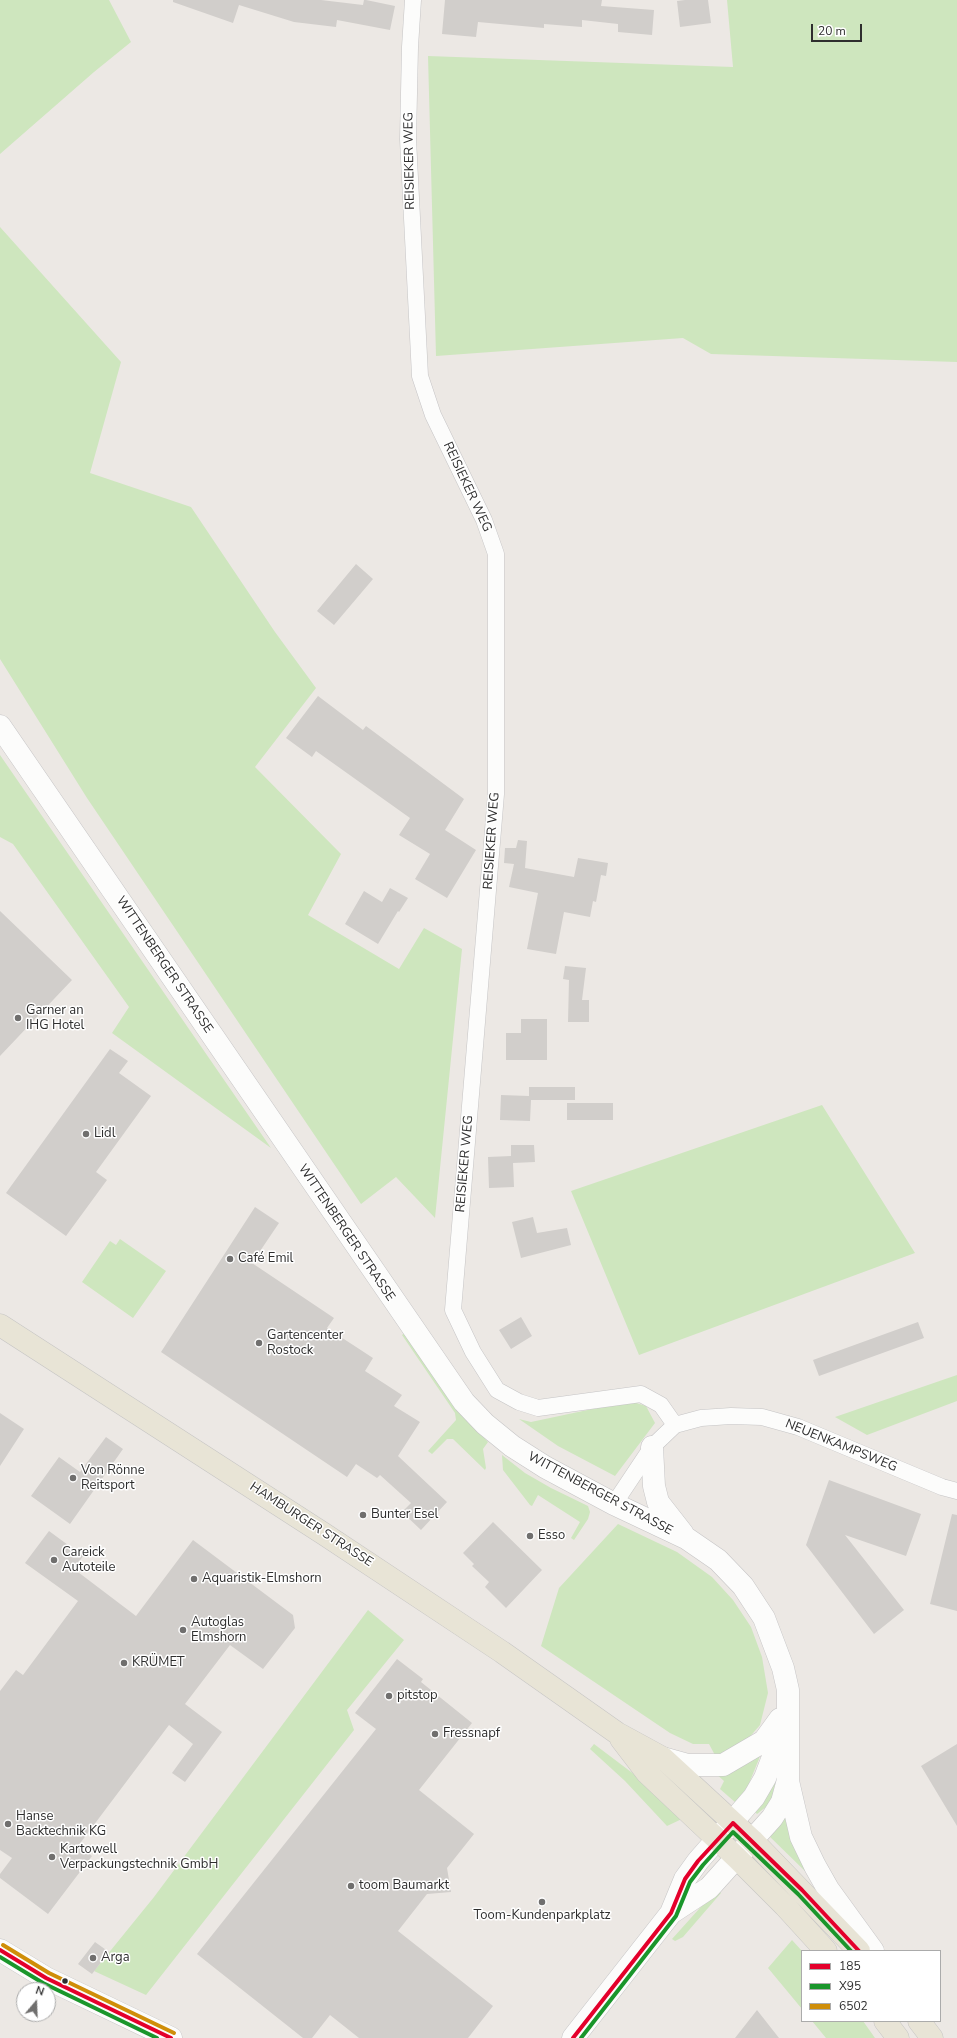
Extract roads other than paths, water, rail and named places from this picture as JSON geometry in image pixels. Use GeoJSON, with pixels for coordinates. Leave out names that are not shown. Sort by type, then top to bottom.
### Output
{"type":"FeatureCollection","features":[{"type":"Feature","properties":{"kind":"main road","name":"WITTENBERGER STRASSE"},"geometry":{"type":"LineString","coordinates":[[0,726],[464,1402],[485,1424],[512,1446],[545,1467],[614,1504],[686,1538],[718,1560],[744,1586],[764,1618],[783,1668],[788,1690],[788,1780],[782,1802],[772,1818],[710,1888],[671,1913]]}},
{"type":"Feature","properties":{"kind":"main road","name":"HAMBURGER STRASSE"},"geometry":{"type":"LineString","coordinates":[[0,1326],[324,1534],[502,1652],[617,1733],[663,1758],[752,1840]]}},
{"type":"Feature","properties":{"kind":"main road"},"geometry":{"type":"LineString","coordinates":[[652,1447],[654,1486],[658,1502],[686,1538]]}},
{"type":"Feature","properties":{"kind":"main road","name":"WITTENBERGER STRASSE"},"geometry":{"type":"LineString","coordinates":[[671,1913],[685,1879],[754,1797],[765,1778],[776,1748],[780,1720],[780,1691],[775,1648]]}},
{"type":"Feature","properties":{"kind":"main road"},"geometry":{"type":"LineString","coordinates":[[663,1758],[688,1765],[723,1766],[764,1740],[780,1720]]}},
{"type":"Feature","properties":{"kind":"main road","name":"HAMBURGER STRASSE"},"geometry":{"type":"LineString","coordinates":[[617,1733],[647,1773],[718,1840]]}},
{"type":"Feature","properties":{"kind":"main road"},"geometry":{"type":"LineString","coordinates":[[788,1780],[800,1837],[814,1866],[828,1889],[872,1950]]}},
{"type":"Feature","properties":{"kind":"main road"},"geometry":{"type":"LineString","coordinates":[[718,1840],[825,1950]]}},
{"type":"Feature","properties":{"kind":"main road"},"geometry":{"type":"LineString","coordinates":[[752,1840],[858,1950]]}},
{"type":"Feature","properties":{"kind":"main road"},"geometry":{"type":"LineString","coordinates":[[573,2038],[671,1913]]}},
{"type":"Feature","properties":{"kind":"main road"},"geometry":{"type":"LineString","coordinates":[[0,1950],[46,1978],[171,2038]]}},
{"type":"Feature","properties":{"kind":"main road"},"geometry":{"type":"LineString","coordinates":[[886,2022],[898,2038]]}},
{"type":"Feature","properties":{"kind":"main road"},"geometry":{"type":"LineString","coordinates":[[920,2022],[932,2038]]}},
{"type":"Feature","properties":{"kind":"street","name":"REISIEKER WEG"},"geometry":{"type":"LineString","coordinates":[[413,0],[410,47],[408,139],[420,376],[433,415],[484,520],[496,554],[496,794],[453,1310],[473,1352],[498,1390],[519,1402],[538,1408],[641,1394],[660,1405],[675,1425]]}},
{"type":"Feature","properties":{"kind":"street","name":"NEUENKAMPSWEG"},"geometry":{"type":"LineString","coordinates":[[675,1425],[701,1418],[762,1417],[798,1427],[942,1487],[957,1491]]}},
{"type":"Feature","properties":{"kind":"street"},"geometry":{"type":"LineString","coordinates":[[614,1504],[652,1447],[675,1425]]}},
{"type":"Feature","properties":{"kind":"place","name":"Garner an IHG Hotel"},"geometry":{"type":"Point","coordinates":[18,1018]}},
{"type":"Feature","properties":{"kind":"place","name":"Lidl"},"geometry":{"type":"Point","coordinates":[86,1134]}},
{"type":"Feature","properties":{"kind":"place","name":"Café Emil"},"geometry":{"type":"Point","coordinates":[230,1259]}},
{"type":"Feature","properties":{"kind":"place","name":"Gartencenter Rostock"},"geometry":{"type":"Point","coordinates":[259,1343]}},
{"type":"Feature","properties":{"kind":"place","name":"Von Rönne Reitsport"},"geometry":{"type":"Point","coordinates":[73,1478]}},
{"type":"Feature","properties":{"kind":"place","name":"Bunter Esel"},"geometry":{"type":"Point","coordinates":[363,1515]}},
{"type":"Feature","properties":{"kind":"place","name":"Esso"},"geometry":{"type":"Point","coordinates":[530,1536]}},
{"type":"Feature","properties":{"kind":"place","name":"Careick Autoteile"},"geometry":{"type":"Point","coordinates":[54,1560]}},
{"type":"Feature","properties":{"kind":"place","name":"Aquaristik-Elmshorn"},"geometry":{"type":"Point","coordinates":[194,1579]}},
{"type":"Feature","properties":{"kind":"place","name":"Autoglas Elmshorn"},"geometry":{"type":"Point","coordinates":[183,1630]}},
{"type":"Feature","properties":{"kind":"place","name":"KRÜMET"},"geometry":{"type":"Point","coordinates":[124,1663]}},
{"type":"Feature","properties":{"kind":"place","name":"pitstop"},"geometry":{"type":"Point","coordinates":[389,1696]}},
{"type":"Feature","properties":{"kind":"place","name":"Fressnapf"},"geometry":{"type":"Point","coordinates":[435,1734]}},
{"type":"Feature","properties":{"kind":"place","name":"Hanse Backtechnik KG"},"geometry":{"type":"Point","coordinates":[8,1824]}},
{"type":"Feature","properties":{"kind":"place","name":"Kartowell Verpackungstechnik GmbH"},"geometry":{"type":"Point","coordinates":[52,1857]}},
{"type":"Feature","properties":{"kind":"place","name":"toom Baumarkt"},"geometry":{"type":"Point","coordinates":[351,1886]}},
{"type":"Feature","properties":{"kind":"place","name":"Toom-Kundenparkplatz"},"geometry":{"type":"Point","coordinates":[542,1902]}},
{"type":"Feature","properties":{"kind":"place","name":"Arga"},"geometry":{"type":"Point","coordinates":[93,1958]}}]}
